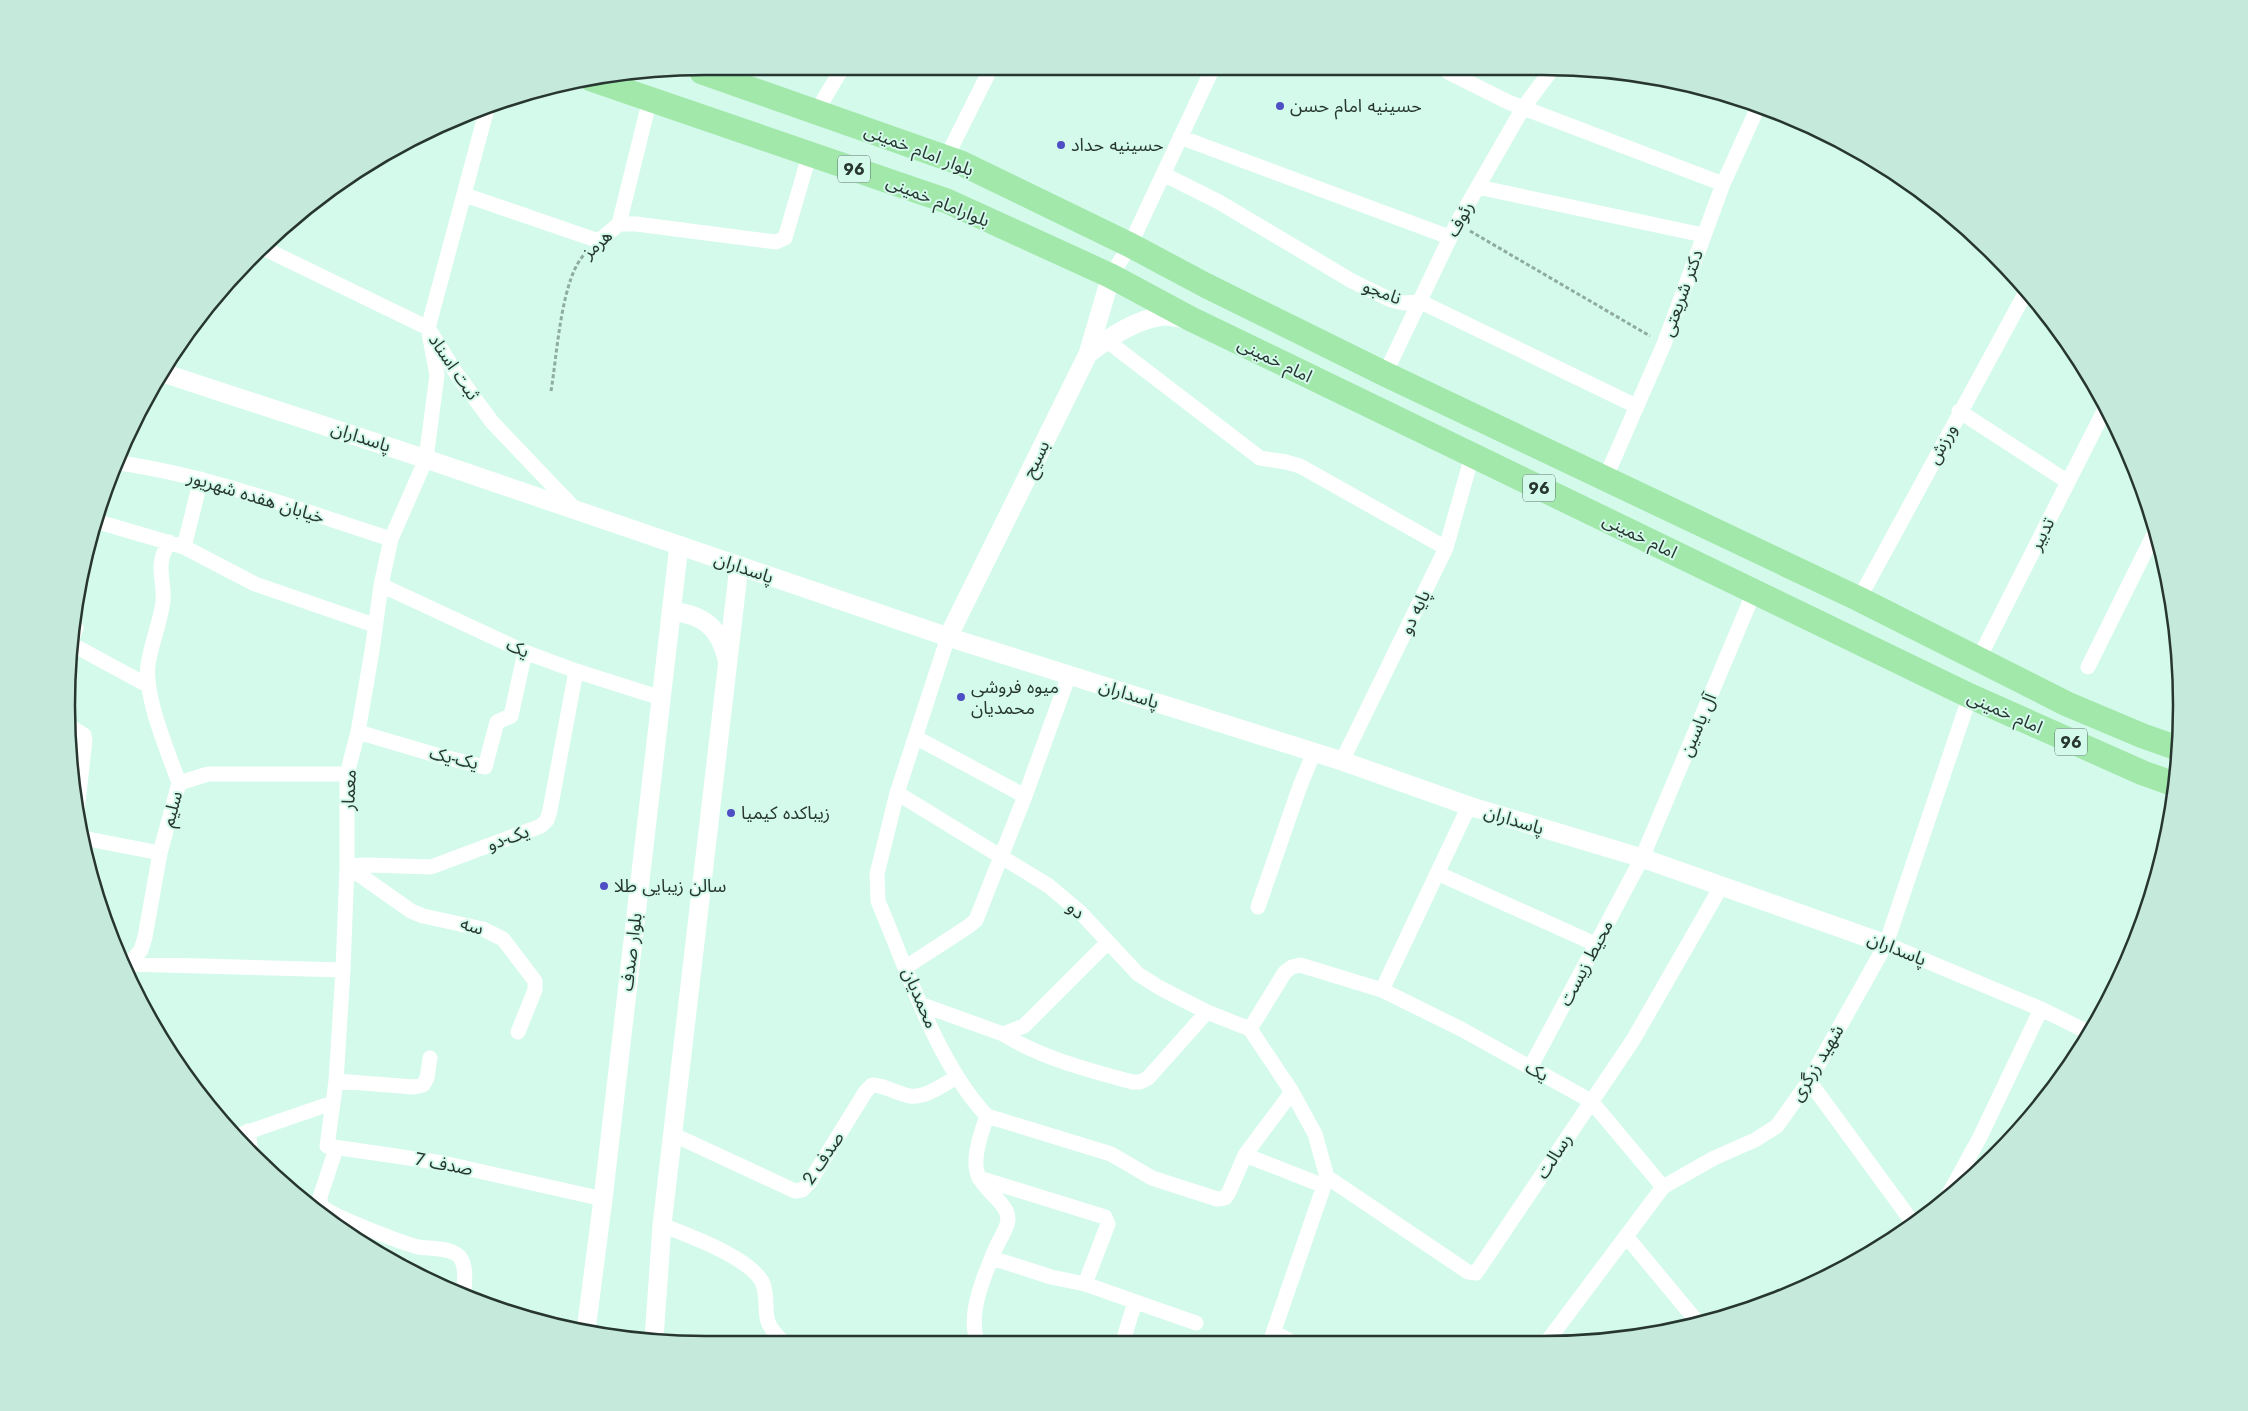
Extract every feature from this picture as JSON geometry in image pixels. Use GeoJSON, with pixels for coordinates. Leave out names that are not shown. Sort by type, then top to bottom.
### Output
{"type":"FeatureCollection","features":[{"type":"Feature","properties":{"kind":"highway","name":"بلوار امام خمینی"},"geometry":{"type":"LineString","coordinates":[[711,75],[946,158],[1130,245]]}},
{"type":"Feature","properties":{"kind":"highway","name":"بلوارامام خمینی"},"geometry":{"type":"LineString","coordinates":[[603,83],[810,153],[947,202],[1111,276]]}},
{"type":"Feature","properties":{"kind":"highway","name":"امام خمینی"},"geometry":{"type":"LineString","coordinates":[[1130,245],[1205,285],[1385,374],[1858,599],[2067,704],[2172,743]]}},
{"type":"Feature","properties":{"kind":"highway","name":"امام خمینی"},"geometry":{"type":"LineString","coordinates":[[1111,276],[1191,319],[1970,696],[2125,765],[2169,782]]}},
{"type":"Feature","properties":{"kind":"highway"},"geometry":{"type":"LineString","coordinates":[[1970,696],[1978,660]]}},
{"type":"Feature","properties":{"kind":"street"},"geometry":{"type":"LineString","coordinates":[[816,112],[838,75]]}},
{"type":"Feature","properties":{"kind":"street"},"geometry":{"type":"LineString","coordinates":[[946,158],[987,75]]}},
{"type":"Feature","properties":{"kind":"street"},"geometry":{"type":"LineString","coordinates":[[1111,276],[1130,245],[1210,75]]}},
{"type":"Feature","properties":{"kind":"street"},"geometry":{"type":"LineString","coordinates":[[1454,75],[1523,108],[1723,184]]}},
{"type":"Feature","properties":{"kind":"street","name":"رئوف"},"geometry":{"type":"LineString","coordinates":[[1385,374],[1421,302],[1449,237],[1523,108],[1548,75]]}},
{"type":"Feature","properties":{"kind":"street","name":"هرمز"},"geometry":{"type":"LineString","coordinates":[[599,241],[619,224],[650,100]]}},
{"type":"Feature","properties":{"kind":"street","name":"دکتر شریعتی"},"geometry":{"type":"LineString","coordinates":[[1605,479],[1664,344],[1723,184],[1756,112]]}},
{"type":"Feature","properties":{"kind":"street","name":"ثبت اسناد"},"geometry":{"type":"LineString","coordinates":[[486,115],[428,328],[456,373],[492,422],[575,509]]}},
{"type":"Feature","properties":{"kind":"street"},"geometry":{"type":"LineString","coordinates":[[1180,138],[1449,237]]}},
{"type":"Feature","properties":{"kind":"street"},"geometry":{"type":"LineString","coordinates":[[619,224],[636,224],[776,242],[785,238],[810,153]]}},
{"type":"Feature","properties":{"kind":"street","name":"نامجو"},"geometry":{"type":"LineString","coordinates":[[1163,174],[1219,202],[1352,281],[1391,300],[1404,303],[1421,302],[1636,406]]}},
{"type":"Feature","properties":{"kind":"street"},"geometry":{"type":"LineString","coordinates":[[1478,187],[1704,235]]}},
{"type":"Feature","properties":{"kind":"street"},"geometry":{"type":"LineString","coordinates":[[465,195],[599,241]]}},
{"type":"Feature","properties":{"kind":"street"},"geometry":{"type":"LineString","coordinates":[[269,251],[428,328]]}},
{"type":"Feature","properties":{"kind":"street","name":"بسیح"},"geometry":{"type":"LineString","coordinates":[[948,637],[1088,354],[1111,276]]}},
{"type":"Feature","properties":{"kind":"street","name":"ورزش"},"geometry":{"type":"LineString","coordinates":[[1858,599],[1959,411],[2023,297]]}},
{"type":"Feature","properties":{"kind":"street"},"geometry":{"type":"LineString","coordinates":[[1088,354],[1106,340],[1136,324],[1164,316],[1191,319]]}},
{"type":"Feature","properties":{"kind":"street","name":"معمار"},"geometry":{"type":"LineString","coordinates":[[332,1103],[336,1081],[343,970],[347,866],[347,774],[358,732],[381,584],[391,539],[426,459],[437,375],[428,328]]}},
{"type":"Feature","properties":{"kind":"street"},"geometry":{"type":"LineString","coordinates":[[1106,340],[1260,458],[1300,466],[1446,548]]}},
{"type":"Feature","properties":{"kind":"street","name":"پاسداران"},"geometry":{"type":"LineString","coordinates":[[169,375],[575,509],[948,637],[1342,761],[1468,806],[1642,858],[1722,885],[1886,944],[2041,1009],[2083,1030]]}},
{"type":"Feature","properties":{"kind":"street"},"geometry":{"type":"LineString","coordinates":[[1959,411],[2068,482]]}},
{"type":"Feature","properties":{"kind":"street","name":"تدبیر"},"geometry":{"type":"LineString","coordinates":[[1978,660],[2102,415]]}},
{"type":"Feature","properties":{"kind":"street","name":"پایه دو"},"geometry":{"type":"LineString","coordinates":[[1342,761],[1446,548],[1472,456]]}},
{"type":"Feature","properties":{"kind":"street","name":"خیابان هفده شهریور"},"geometry":{"type":"LineString","coordinates":[[124,463],[163,469],[200,479],[391,539]]}},
{"type":"Feature","properties":{"kind":"street"},"geometry":{"type":"LineString","coordinates":[[184,546],[200,479]]}},
{"type":"Feature","properties":{"kind":"street"},"geometry":{"type":"LineString","coordinates":[[102,523],[184,546],[255,584],[374,626]]}},
{"type":"Feature","properties":{"kind":"street"},"geometry":{"type":"LineString","coordinates":[[2088,667],[2151,540]]}},
{"type":"Feature","properties":{"kind":"street"},"geometry":{"type":"LineString","coordinates":[[169,542],[162,554],[160,579],[163,600],[148,665],[147,685],[161,736],[179,783]]}},
{"type":"Feature","properties":{"kind":"street","name":"بلوار صدف"},"geometry":{"type":"LineString","coordinates":[[587,1325],[603,1200],[679,545]]}},
{"type":"Feature","properties":{"kind":"street"},"geometry":{"type":"LineString","coordinates":[[654,1334],[662,1225],[672,1134],[740,566]]}},
{"type":"Feature","properties":{"kind":"street","name":"یک"},"geometry":{"type":"LineString","coordinates":[[381,584],[525,652],[576,671],[661,698]]}},
{"type":"Feature","properties":{"kind":"street","name":"آل یاسین"},"geometry":{"type":"LineString","coordinates":[[1642,858],[1754,592]]}},
{"type":"Feature","properties":{"kind":"street"},"geometry":{"type":"LineString","coordinates":[[671,611],[687,613],[709,624],[717,632],[728,662]]}},
{"type":"Feature","properties":{"kind":"street","name":"محمدیان"},"geometry":{"type":"LineString","coordinates":[[948,637],[897,793],[877,874],[876,886],[878,901],[920,1004],[957,1077],[969,1097],[987,1116]]}},
{"type":"Feature","properties":{"kind":"street"},"geometry":{"type":"LineString","coordinates":[[78,647],[147,685]]}},
{"type":"Feature","properties":{"kind":"street","name":"یک-یک"},"geometry":{"type":"LineString","coordinates":[[358,732],[485,767],[497,722],[510,716],[525,652]]}},
{"type":"Feature","properties":{"kind":"street","name":"یک-دو"},"geometry":{"type":"LineString","coordinates":[[347,866],[431,867],[541,826],[550,810],[576,671]]}},
{"type":"Feature","properties":{"kind":"street"},"geometry":{"type":"LineString","coordinates":[[906,967],[976,920],[999,856],[1025,796],[1069,675]]}},
{"type":"Feature","properties":{"kind":"street","name":"شهید زرگری"},"geometry":{"type":"LineString","coordinates":[[1551,1336],[1663,1187],[1714,1158],[1755,1140],[1776,1126],[1809,1081],[1886,944],[1970,696]]}},
{"type":"Feature","properties":{"kind":"street"},"geometry":{"type":"LineString","coordinates":[[76,730],[84,735],[78,766]]}},
{"type":"Feature","properties":{"kind":"street"},"geometry":{"type":"LineString","coordinates":[[915,737],[1025,796]]}},
{"type":"Feature","properties":{"kind":"street"},"geometry":{"type":"LineString","coordinates":[[1258,907],[1300,786],[1314,752]]}},
{"type":"Feature","properties":{"kind":"street","name":"سلیم"},"geometry":{"type":"LineString","coordinates":[[130,963],[141,950],[145,937],[160,854],[179,783],[208,774],[347,774]]}},
{"type":"Feature","properties":{"kind":"street","name":"دو"},"geometry":{"type":"LineString","coordinates":[[897,793],[1049,886],[1081,913],[1138,974],[1160,988],[1207,1012],[1250,1028]]}},
{"type":"Feature","properties":{"kind":"street"},"geometry":{"type":"LineString","coordinates":[[1272,1336],[1326,1181],[1315,1134],[1292,1092],[1250,1028],[1285,972],[1292,967],[1300,965],[1382,990],[1468,806]]}},
{"type":"Feature","properties":{"kind":"street"},"geometry":{"type":"LineString","coordinates":[[89,839],[160,854]]}},
{"type":"Feature","properties":{"kind":"street","name":"محیط زیست"},"geometry":{"type":"LineString","coordinates":[[1530,1068],[1642,858]]}},
{"type":"Feature","properties":{"kind":"street","name":"سه"},"geometry":{"type":"LineString","coordinates":[[347,866],[411,911],[423,916],[463,923],[483,929],[503,939],[535,981],[535,990],[518,1032]]}},
{"type":"Feature","properties":{"kind":"street"},"geometry":{"type":"LineString","coordinates":[[1437,873],[1595,944]]}},
{"type":"Feature","properties":{"kind":"street","name":"رسالت"},"geometry":{"type":"LineString","coordinates":[[1326,1181],[1468,1272],[1476,1273],[1633,1040],[1722,885]]}},
{"type":"Feature","properties":{"kind":"street"},"geometry":{"type":"LineString","coordinates":[[1003,1034],[1024,1026],[1108,942]]}},
{"type":"Feature","properties":{"kind":"street"},"geometry":{"type":"LineString","coordinates":[[131,965],[343,970]]}},
{"type":"Feature","properties":{"kind":"street","name":"یک"},"geometry":{"type":"LineString","coordinates":[[1382,990],[1461,1029],[1591,1101],[1663,1187]]}},
{"type":"Feature","properties":{"kind":"street"},"geometry":{"type":"LineString","coordinates":[[920,1004],[1003,1034],[1068,1064],[1132,1082],[1140,1082],[1148,1078],[1207,1012]]}},
{"type":"Feature","properties":{"kind":"street"},"geometry":{"type":"LineString","coordinates":[[1955,1182],[1980,1137],[2041,1009]]}},
{"type":"Feature","properties":{"kind":"street"},"geometry":{"type":"LineString","coordinates":[[336,1081],[414,1087],[422,1085],[427,1078],[430,1058]]}},
{"type":"Feature","properties":{"kind":"street","name":"صدف 2"},"geometry":{"type":"LineString","coordinates":[[672,1134],[795,1191],[802,1190],[809,1183],[872,1085],[878,1085],[910,1096],[921,1096],[957,1077]]}},
{"type":"Feature","properties":{"kind":"street"},"geometry":{"type":"LineString","coordinates":[[1809,1081],[1909,1218]]}},
{"type":"Feature","properties":{"kind":"street"},"geometry":{"type":"LineString","coordinates":[[976,1336],[976,1306],[992,1258],[1008,1221],[1006,1213],[979,1178],[976,1164],[987,1116],[1111,1154],[1152,1178],[1217,1199],[1225,1198],[1230,1192],[1246,1155],[1292,1092]]}},
{"type":"Feature","properties":{"kind":"street"},"geometry":{"type":"LineString","coordinates":[[242,1133],[332,1103],[326,1144],[328,1148],[336,1149],[320,1197],[321,1205]]}},
{"type":"Feature","properties":{"kind":"street","name":"صدف 7"},"geometry":{"type":"LineString","coordinates":[[336,1149],[443,1163],[603,1200]]}},
{"type":"Feature","properties":{"kind":"street"},"geometry":{"type":"LineString","coordinates":[[1246,1155],[1326,1181]]}},
{"type":"Feature","properties":{"kind":"street"},"geometry":{"type":"LineString","coordinates":[[979,1178],[1105,1217],[1108,1224],[1085,1284]]}},
{"type":"Feature","properties":{"kind":"street"},"geometry":{"type":"LineString","coordinates":[[329,1211],[418,1246],[455,1253],[461,1258],[463,1266],[464,1288]]}},
{"type":"Feature","properties":{"kind":"street"},"geometry":{"type":"LineString","coordinates":[[662,1225],[720,1250],[756,1272],[765,1288],[767,1324],[778,1336]]}},
{"type":"Feature","properties":{"kind":"street"},"geometry":{"type":"LineString","coordinates":[[1626,1236],[1694,1318]]}},
{"type":"Feature","properties":{"kind":"street"},"geometry":{"type":"LineString","coordinates":[[992,1258],[1051,1277],[1085,1284],[1196,1323]]}},
{"type":"Feature","properties":{"kind":"street"},"geometry":{"type":"LineString","coordinates":[[1125,1336],[1135,1302]]}},
{"type":"Feature","properties":{"kind":"path"},"geometry":{"type":"LineString","coordinates":[[1457,223],[1664,344]]}},
{"type":"Feature","properties":{"kind":"path","name":"هرمز"},"geometry":{"type":"LineString","coordinates":[[552,391],[566,295],[572,274],[580,258],[599,241]]}},
{"type":"Feature","properties":{"kind":"place","name":"حسینیه امام حسن"},"geometry":{"type":"Point","coordinates":[1280,106]}},
{"type":"Feature","properties":{"kind":"place","name":"حسینیه حداد"},"geometry":{"type":"Point","coordinates":[1061,145]}},
{"type":"Feature","properties":{"kind":"place","name":"میوه فروشی محمدیان"},"geometry":{"type":"Point","coordinates":[961,697]}},
{"type":"Feature","properties":{"kind":"place","name":"زیباکده کیمیا"},"geometry":{"type":"Point","coordinates":[731,813]}},
{"type":"Feature","properties":{"kind":"place","name":"سالن زیبایی طلا"},"geometry":{"type":"Point","coordinates":[604,886]}}]}
